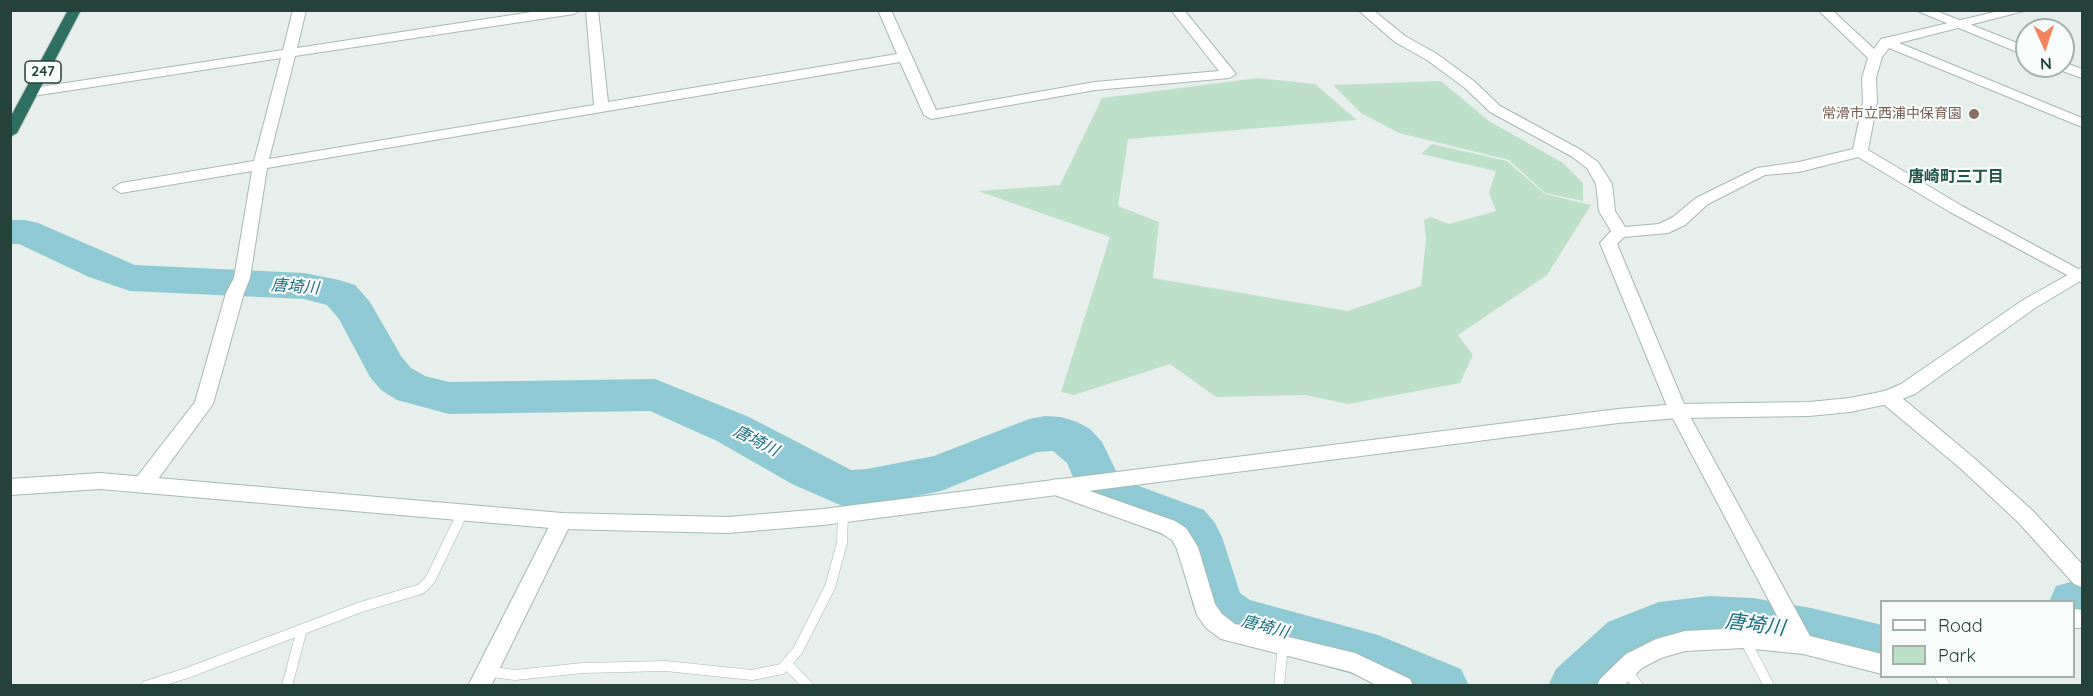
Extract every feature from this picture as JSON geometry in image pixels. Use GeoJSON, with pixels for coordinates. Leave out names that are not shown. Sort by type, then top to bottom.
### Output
{"type":"FeatureCollection","features":[{"type":"Feature","properties":{"kind":"highway","name":"247"},"geometry":{"type":"LineString","coordinates":[[10,132],[75,10]]}},
{"type":"Feature","properties":{"kind":"street"},"geometry":{"type":"LineString","coordinates":[[143,484],[204,404],[239,285],[260,166],[300,10]]}},
{"type":"Feature","properties":{"kind":"street"},"geometry":{"type":"LineString","coordinates":[[33,92],[574,10]]}},
{"type":"Feature","properties":{"kind":"street"},"geometry":{"type":"LineString","coordinates":[[592,10],[601,108]]}},
{"type":"Feature","properties":{"kind":"street"},"geometry":{"type":"LineString","coordinates":[[884,10],[903,57],[931,115],[1095,86],[1229,74],[1177,10]]}},
{"type":"Feature","properties":{"kind":"street"},"geometry":{"type":"LineString","coordinates":[[1364,10],[1400,39],[1432,57],[1470,85],[1495,109],[1576,153],[1593,165],[1604,184],[1607,211],[1620,232]]}},
{"type":"Feature","properties":{"kind":"street"},"geometry":{"type":"LineString","coordinates":[[1824,10],[1875,57]]}},
{"type":"Feature","properties":{"kind":"street"},"geometry":{"type":"LineString","coordinates":[[1921,10],[2015,47]]}},
{"type":"Feature","properties":{"kind":"street"},"geometry":{"type":"LineString","coordinates":[[1860,152],[1870,102],[1869,78],[1875,57],[1886,42],[2022,10]]}},
{"type":"Feature","properties":{"kind":"street"},"geometry":{"type":"LineString","coordinates":[[1886,42],[2082,123]]}},
{"type":"Feature","properties":{"kind":"street"},"geometry":{"type":"LineString","coordinates":[[121,188],[903,57]]}},
{"type":"Feature","properties":{"kind":"street"},"geometry":{"type":"LineString","coordinates":[[1802,643],[1678,411],[1608,243],[1620,232],[1662,229],[1679,221],[1702,201],[1762,171],[1799,166],[1860,152],[1956,209],[2081,276]]}},
{"type":"Feature","properties":{"kind":"street"},"geometry":{"type":"LineString","coordinates":[[10,487],[100,481],[562,521],[728,525],[843,515],[1618,416],[1678,411],[1809,409],[1888,397],[1908,388],[2029,304],[2081,276]]}},
{"type":"Feature","properties":{"kind":"street"},"geometry":{"type":"LineString","coordinates":[[1888,397],[1967,463],[2025,516],[2082,578]]}},
{"type":"Feature","properties":{"kind":"street"},"geometry":{"type":"LineString","coordinates":[[1057,486],[1168,527],[1179,534],[1187,547],[1205,608],[1214,621],[1229,632],[1355,663],[1402,686]]}},
{"type":"Feature","properties":{"kind":"street"},"geometry":{"type":"LineString","coordinates":[[482,678],[562,521]]}},
{"type":"Feature","properties":{"kind":"street"},"geometry":{"type":"LineString","coordinates":[[1608,686],[1632,677],[1634,661],[1656,649],[1685,642],[1744,638],[1802,643],[1880,664]]}},
{"type":"Feature","properties":{"kind":"lane"},"geometry":{"type":"LineString","coordinates":[[146,686],[187,673],[361,607],[421,589],[430,580],[463,512]]}},
{"type":"Feature","properties":{"kind":"lane"},"geometry":{"type":"LineString","coordinates":[[482,678],[583,668],[666,666],[752,675],[782,669],[798,650],[830,587],[842,543],[843,515]]}},
{"type":"Feature","properties":{"kind":"lane"},"geometry":{"type":"LineString","coordinates":[[287,686],[302,629]]}},
{"type":"Feature","properties":{"kind":"lane"},"geometry":{"type":"LineString","coordinates":[[1744,638],[1769,686]]}},
{"type":"Feature","properties":{"kind":"lane"},"geometry":{"type":"LineString","coordinates":[[1278,686],[1283,645]]}},
{"type":"Feature","properties":{"kind":"lane"},"geometry":{"type":"LineString","coordinates":[[787,664],[808,686]]}},
{"type":"Feature","properties":{"kind":"green space"},"geometry":{"type":"Polygon","coordinates":[[[1258,78],[1315,84],[1357,120],[1128,139],[1118,206],[1159,222],[1153,278],[1348,311],[1421,286],[1426,239],[1424,220],[1431,217],[1449,224],[1496,211],[1489,193],[1496,171],[1421,154],[1432,144],[1507,161],[1545,194],[1591,205],[1547,275],[1458,335],[1473,355],[1460,383],[1348,404],[1305,395],[1216,397],[1170,364],[1074,395],[1061,392],[1110,237],[978,191],[1060,185],[1102,98],[1258,78]]]}},
{"type":"Feature","properties":{"kind":"green space"},"geometry":{"type":"Polygon","coordinates":[[[1441,81],[1489,121],[1563,163],[1583,183],[1583,201],[1545,193],[1509,160],[1399,133],[1361,113],[1333,85],[1441,81]]]}},
{"type":"Feature","properties":{"kind":"waterway","name":"唐埼川"},"geometry":{"type":"LineString","coordinates":[[10,232],[25,232],[130,278],[304,286],[325,289],[341,295],[356,312],[385,366],[396,379],[412,389],[449,398],[655,395],[733,429],[808,471],[847,489],[867,488],[941,473],[1029,436],[1045,433],[1061,434],[1074,441],[1086,454],[1102,492],[1187,524],[1198,537],[1219,606],[1235,619],[1359,652],[1442,686]]}},
{"type":"Feature","properties":{"kind":"waterway","name":"唐埼川"},"geometry":{"type":"LineString","coordinates":[[2075,602],[2082,601]]}},
{"type":"Feature","properties":{"kind":"waterway","name":"唐埼川"},"geometry":{"type":"LineString","coordinates":[[1575,686],[1627,638],[1659,625],[1709,619],[1753,621],[1811,631],[1880,648]]}},
{"type":"Feature","properties":{"kind":"place","name":"常滑市立西浦中保育園"},"geometry":{"type":"Point","coordinates":[1974,114]}},
{"type":"Feature","properties":{"kind":"district","name":"唐崎町三丁目"},"geometry":{"type":"Point","coordinates":[1956,177]}}]}
